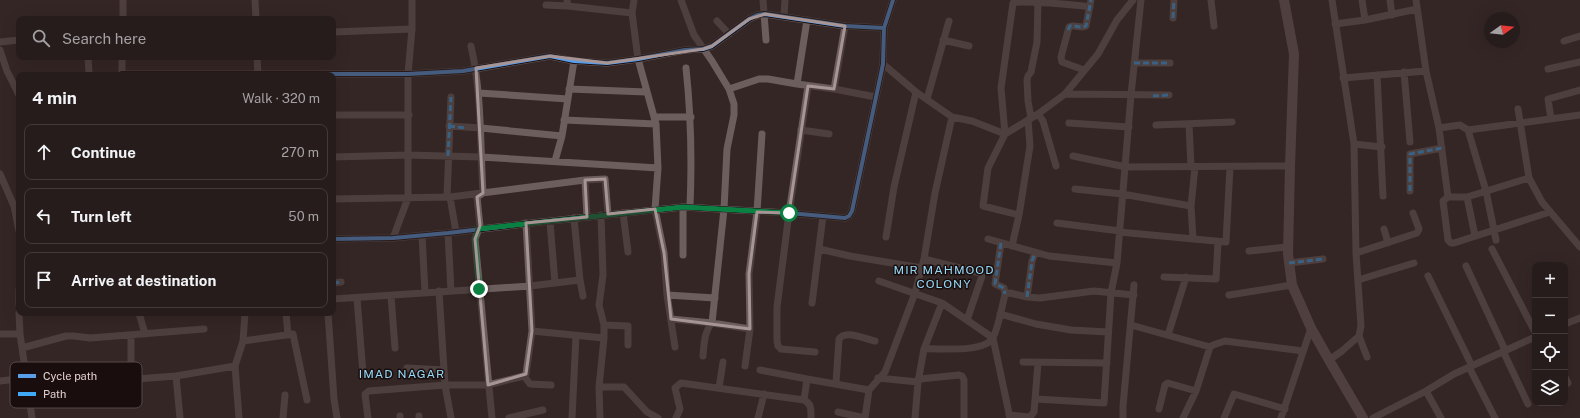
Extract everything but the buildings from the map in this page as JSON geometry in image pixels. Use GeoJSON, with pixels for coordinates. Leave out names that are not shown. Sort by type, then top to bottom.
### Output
{"type":"FeatureCollection","features":[{"type":"Feature","properties":{"kind":"main road"},"geometry":{"type":"LineString","coordinates":[[1284,0],[1294,54],[1288,247],[1292,284],[1311,328],[1363,418]]}},
{"type":"Feature","properties":{"kind":"street"},"geometry":{"type":"LineString","coordinates":[[123,0],[123,16]]}},
{"type":"Feature","properties":{"kind":"street"},"geometry":{"type":"LineString","coordinates":[[255,0],[256,16]]}},
{"type":"Feature","properties":{"kind":"street"},"geometry":{"type":"LineString","coordinates":[[393,238],[408,198],[408,74],[412,30],[412,0]]}},
{"type":"Feature","properties":{"kind":"street"},"geometry":{"type":"LineString","coordinates":[[592,0],[593,9]]}},
{"type":"Feature","properties":{"kind":"street"},"geometry":{"type":"LineString","coordinates":[[634,0],[632,12],[638,59],[655,120],[658,168],[655,209],[664,253],[666,295],[675,347]]}},
{"type":"Feature","properties":{"kind":"street"},"geometry":{"type":"LineString","coordinates":[[681,0],[694,35],[712,61],[728,89],[734,104],[734,115],[727,149],[724,209],[712,323],[708,327],[706,334],[703,356]]}},
{"type":"Feature","properties":{"kind":"street"},"geometry":{"type":"LineString","coordinates":[[763,0],[766,40]]}},
{"type":"Feature","properties":{"kind":"street"},"geometry":{"type":"LineString","coordinates":[[784,16],[786,0]]}},
{"type":"Feature","properties":{"kind":"street"},"geometry":{"type":"LineString","coordinates":[[336,239],[393,238],[448,233],[655,209],[686,207],[845,218],[849,216],[852,211],[883,64],[884,28],[893,0]]}},
{"type":"Feature","properties":{"kind":"street"},"geometry":{"type":"LineString","coordinates":[[1019,215],[983,206],[988,168],[1005,134],[1038,114],[1065,94],[1098,54],[1117,20],[1133,0]]}},
{"type":"Feature","properties":{"kind":"street"},"geometry":{"type":"LineString","coordinates":[[1036,398],[1104,403],[1111,293],[1117,263],[1131,95],[1141,0]]}},
{"type":"Feature","properties":{"kind":"street"},"geometry":{"type":"LineString","coordinates":[[1173,18],[1174,0]]}},
{"type":"Feature","properties":{"kind":"street"},"geometry":{"type":"LineString","coordinates":[[1212,0],[1214,26]]}},
{"type":"Feature","properties":{"kind":"street"},"geometry":{"type":"LineString","coordinates":[[1332,0],[1354,144],[1356,253],[1361,326],[1359,336],[1367,357]]}},
{"type":"Feature","properties":{"kind":"street"},"geometry":{"type":"LineString","coordinates":[[1362,0],[1365,20]]}},
{"type":"Feature","properties":{"kind":"street"},"geometry":{"type":"LineString","coordinates":[[1390,0],[1392,15]]}},
{"type":"Feature","properties":{"kind":"street"},"geometry":{"type":"LineString","coordinates":[[1416,0],[1426,71],[1439,128],[1448,198]]}},
{"type":"Feature","properties":{"kind":"street"},"geometry":{"type":"LineString","coordinates":[[1005,134],[1000,88],[1013,3],[1017,1],[1038,1],[1090,4],[1086,26],[1082,28],[1074,25],[1069,27],[1061,57],[1062,62],[1084,70]]}},
{"type":"Feature","properties":{"kind":"street"},"geometry":{"type":"LineString","coordinates":[[1012,246],[1019,215],[1030,146],[1027,80],[1031,72],[1037,42],[1038,1]]}},
{"type":"Feature","properties":{"kind":"street"},"geometry":{"type":"LineString","coordinates":[[546,5],[567,3],[593,9],[632,12]]}},
{"type":"Feature","properties":{"kind":"street"},"geometry":{"type":"LineString","coordinates":[[1336,24],[1365,20],[1417,9]]}},
{"type":"Feature","properties":{"kind":"street"},"geometry":{"type":"LineString","coordinates":[[336,74],[408,74],[463,71],[550,56],[574,61],[607,63],[638,59],[685,50],[703,49],[712,46],[749,19],[757,15],[765,14],[845,26],[884,28]]}},
{"type":"Feature","properties":{"kind":"street"},"geometry":{"type":"LineString","coordinates":[[798,84],[807,20]]}},
{"type":"Feature","properties":{"kind":"street"},"geometry":{"type":"LineString","coordinates":[[927,99],[948,21]]}},
{"type":"Feature","properties":{"kind":"street"},"geometry":{"type":"LineString","coordinates":[[717,22],[729,34]]}},
{"type":"Feature","properties":{"kind":"street"},"geometry":{"type":"LineString","coordinates":[[834,89],[845,26]]}},
{"type":"Feature","properties":{"kind":"street"},"geometry":{"type":"LineString","coordinates":[[336,32],[412,30]]}},
{"type":"Feature","properties":{"kind":"street"},"geometry":{"type":"LineString","coordinates":[[1564,41],[1580,36]]}},
{"type":"Feature","properties":{"kind":"street"},"geometry":{"type":"LineString","coordinates":[[0,42],[16,40]]}},
{"type":"Feature","properties":{"kind":"street"},"geometry":{"type":"LineString","coordinates":[[943,40],[969,46]]}},
{"type":"Feature","properties":{"kind":"street"},"geometry":{"type":"LineString","coordinates":[[471,46],[476,68],[479,93],[483,193]]}},
{"type":"Feature","properties":{"kind":"street"},"geometry":{"type":"LineString","coordinates":[[0,50],[7,71],[16,89]]}},
{"type":"Feature","properties":{"kind":"street"},"geometry":{"type":"LineString","coordinates":[[88,60],[88,72]]}},
{"type":"Feature","properties":{"kind":"street"},"geometry":{"type":"LineString","coordinates":[[122,60],[122,72]]}},
{"type":"Feature","properties":{"kind":"street"},"geometry":{"type":"LineString","coordinates":[[257,60],[258,72]]}},
{"type":"Feature","properties":{"kind":"street"},"geometry":{"type":"LineString","coordinates":[[555,161],[562,136],[574,61]]}},
{"type":"Feature","properties":{"kind":"street"},"geometry":{"type":"LineString","coordinates":[[1548,69],[1580,62]]}},
{"type":"Feature","properties":{"kind":"street"},"geometry":{"type":"LineString","coordinates":[[1134,63],[1170,63]]}},
{"type":"Feature","properties":{"kind":"street"},"geometry":{"type":"LineString","coordinates":[[883,64],[916,92],[952,117],[972,120],[1005,134]]}},
{"type":"Feature","properties":{"kind":"street"},"geometry":{"type":"LineString","coordinates":[[683,255],[686,207],[692,167],[691,117],[686,68]]}},
{"type":"Feature","properties":{"kind":"street"},"geometry":{"type":"LineString","coordinates":[[1343,78],[1426,71]]}},
{"type":"Feature","properties":{"kind":"street"},"geometry":{"type":"LineString","coordinates":[[1404,72],[1410,142]]}},
{"type":"Feature","properties":{"kind":"street"},"geometry":{"type":"LineString","coordinates":[[1377,75],[1384,196]]}},
{"type":"Feature","properties":{"kind":"street"},"geometry":{"type":"LineString","coordinates":[[728,89],[759,79],[834,89],[876,97]]}},
{"type":"Feature","properties":{"kind":"street"},"geometry":{"type":"LineString","coordinates":[[808,86],[777,307],[777,341],[778,346],[781,349],[815,352]]}},
{"type":"Feature","properties":{"kind":"street"},"geometry":{"type":"LineString","coordinates":[[569,89],[646,92]]}},
{"type":"Feature","properties":{"kind":"street"},"geometry":{"type":"LineString","coordinates":[[1551,119],[1548,99],[1580,90]]}},
{"type":"Feature","properties":{"kind":"street"},"geometry":{"type":"LineString","coordinates":[[886,237],[894,187],[916,92]]}},
{"type":"Feature","properties":{"kind":"street"},"geometry":{"type":"LineString","coordinates":[[479,93],[568,99]]}},
{"type":"Feature","properties":{"kind":"street"},"geometry":{"type":"LineString","coordinates":[[1065,94],[1169,95]]}},
{"type":"Feature","properties":{"kind":"street"},"geometry":{"type":"LineString","coordinates":[[451,97],[448,156],[448,197],[456,232]]}},
{"type":"Feature","properties":{"kind":"street"},"geometry":{"type":"LineString","coordinates":[[1518,109],[1529,178],[1542,202],[1580,246]]}},
{"type":"Feature","properties":{"kind":"street"},"geometry":{"type":"LineString","coordinates":[[1038,114],[1043,122],[1052,146],[1056,166]]}},
{"type":"Feature","properties":{"kind":"street"},"geometry":{"type":"LineString","coordinates":[[336,115],[409,115]]}},
{"type":"Feature","properties":{"kind":"street"},"geometry":{"type":"LineString","coordinates":[[1439,128],[1460,125],[1468,130],[1580,115]]}},
{"type":"Feature","properties":{"kind":"street"},"geometry":{"type":"LineString","coordinates":[[564,120],[655,120],[691,117]]}},
{"type":"Feature","properties":{"kind":"street"},"geometry":{"type":"LineString","coordinates":[[838,412],[865,418],[869,390],[878,378],[885,372],[915,293],[922,268],[935,193],[952,117]]}},
{"type":"Feature","properties":{"kind":"street"},"geometry":{"type":"LineString","coordinates":[[1156,125],[1232,122]]}},
{"type":"Feature","properties":{"kind":"street"},"geometry":{"type":"LineString","coordinates":[[1069,123],[1129,127]]}},
{"type":"Feature","properties":{"kind":"street"},"geometry":{"type":"LineString","coordinates":[[1189,124],[1193,167],[1191,206],[1193,239]]}},
{"type":"Feature","properties":{"kind":"street"},"geometry":{"type":"LineString","coordinates":[[449,126],[562,136]]}},
{"type":"Feature","properties":{"kind":"street"},"geometry":{"type":"LineString","coordinates":[[801,130],[829,134]]}},
{"type":"Feature","properties":{"kind":"street"},"geometry":{"type":"LineString","coordinates":[[1468,130],[1486,191],[1496,240]]}},
{"type":"Feature","properties":{"kind":"street"},"geometry":{"type":"LineString","coordinates":[[745,366],[750,329],[749,274],[757,212],[762,134]]}},
{"type":"Feature","properties":{"kind":"street"},"geometry":{"type":"LineString","coordinates":[[1354,144],[1382,146]]}},
{"type":"Feature","properties":{"kind":"street"},"geometry":{"type":"LineString","coordinates":[[1410,191],[1410,154],[1442,148]]}},
{"type":"Feature","properties":{"kind":"street"},"geometry":{"type":"LineString","coordinates":[[336,157],[408,155],[481,157],[658,168]]}},
{"type":"Feature","properties":{"kind":"street"},"geometry":{"type":"LineString","coordinates":[[1073,156],[1126,167],[1290,166]]}},
{"type":"Feature","properties":{"kind":"street"},"geometry":{"type":"LineString","coordinates":[[1057,223],[1225,242],[1230,166]]}},
{"type":"Feature","properties":{"kind":"street"},"geometry":{"type":"LineString","coordinates":[[0,174],[14,206],[16,216]]}},
{"type":"Feature","properties":{"kind":"street"},"geometry":{"type":"LineString","coordinates":[[1529,178],[1467,196],[1448,198],[1443,201],[1448,240],[1454,242],[1550,212]]}},
{"type":"Feature","properties":{"kind":"street"},"geometry":{"type":"LineString","coordinates":[[336,199],[448,197],[585,180],[605,179],[604,275],[599,305],[604,325],[600,387],[600,418]]}},
{"type":"Feature","properties":{"kind":"street"},"geometry":{"type":"LineString","coordinates":[[585,180],[587,217]]}},
{"type":"Feature","properties":{"kind":"street"},"geometry":{"type":"LineString","coordinates":[[1075,189],[1122,194],[1191,206]]}},
{"type":"Feature","properties":{"kind":"street"},"geometry":{"type":"LineString","coordinates":[[483,193],[477,197],[480,226],[475,239],[492,418]]}},
{"type":"Feature","properties":{"kind":"street"},"geometry":{"type":"LineString","coordinates":[[1467,196],[1475,236]]}},
{"type":"Feature","properties":{"kind":"street"},"geometry":{"type":"LineString","coordinates":[[623,213],[628,252]]}},
{"type":"Feature","properties":{"kind":"street"},"geometry":{"type":"LineString","coordinates":[[1356,253],[1419,232],[1414,213]]}},
{"type":"Feature","properties":{"kind":"street"},"geometry":{"type":"LineString","coordinates":[[812,303],[823,216]]}},
{"type":"Feature","properties":{"kind":"street"},"geometry":{"type":"LineString","coordinates":[[574,218],[583,296]]}},
{"type":"Feature","properties":{"kind":"street"},"geometry":{"type":"LineString","coordinates":[[550,222],[555,283]]}},
{"type":"Feature","properties":{"kind":"street"},"geometry":{"type":"LineString","coordinates":[[524,376],[526,374],[532,331],[526,224]]}},
{"type":"Feature","properties":{"kind":"street"},"geometry":{"type":"LineString","coordinates":[[1384,229],[1388,243]]}},
{"type":"Feature","properties":{"kind":"street"},"geometry":{"type":"LineString","coordinates":[[448,233],[451,291]]}},
{"type":"Feature","properties":{"kind":"street"},"geometry":{"type":"LineString","coordinates":[[422,235],[425,292]]}},
{"type":"Feature","properties":{"kind":"street"},"geometry":{"type":"LineString","coordinates":[[988,239],[1049,256],[1117,263]]}},
{"type":"Feature","properties":{"kind":"street"},"geometry":{"type":"LineString","coordinates":[[1164,277],[1217,278],[1218,242]]}},
{"type":"Feature","properties":{"kind":"street"},"geometry":{"type":"LineString","coordinates":[[1001,243],[995,284],[1004,288],[1005,294],[993,338],[1010,417],[1030,417],[1034,412],[1038,362]]}},
{"type":"Feature","properties":{"kind":"street"},"geometry":{"type":"LineString","coordinates":[[1249,251],[1288,247]]}},
{"type":"Feature","properties":{"kind":"street"},"geometry":{"type":"LineString","coordinates":[[819,249],[850,256],[922,268]]}},
{"type":"Feature","properties":{"kind":"street"},"geometry":{"type":"LineString","coordinates":[[1492,249],[1532,326]]}},
{"type":"Feature","properties":{"kind":"street"},"geometry":{"type":"LineString","coordinates":[[1027,297],[1032,261],[1035,253]]}},
{"type":"Feature","properties":{"kind":"street"},"geometry":{"type":"LineString","coordinates":[[924,259],[980,273],[982,276],[967,320]]}},
{"type":"Feature","properties":{"kind":"street"},"geometry":{"type":"LineString","coordinates":[[1289,263],[1323,259]]}},
{"type":"Feature","properties":{"kind":"street"},"geometry":{"type":"LineString","coordinates":[[1358,280],[1414,263]]}},
{"type":"Feature","properties":{"kind":"street"},"geometry":{"type":"LineString","coordinates":[[1466,266],[1528,404]]}},
{"type":"Feature","properties":{"kind":"street"},"geometry":{"type":"LineString","coordinates":[[1428,276],[1495,418]]}},
{"type":"Feature","properties":{"kind":"street"},"geometry":{"type":"LineString","coordinates":[[1168,335],[1186,277]]}},
{"type":"Feature","properties":{"kind":"street"},"geometry":{"type":"LineString","coordinates":[[336,299],[530,286],[580,280]]}},
{"type":"Feature","properties":{"kind":"street"},"geometry":{"type":"LineString","coordinates":[[879,281],[942,303],[993,338]]}},
{"type":"Feature","properties":{"kind":"street"},"geometry":{"type":"LineString","coordinates":[[336,283],[341,282]]}},
{"type":"Feature","properties":{"kind":"street"},"geometry":{"type":"LineString","coordinates":[[1229,295],[1292,284]]}},
{"type":"Feature","properties":{"kind":"street"},"geometry":{"type":"LineString","coordinates":[[1123,418],[1134,285]]}},
{"type":"Feature","properties":{"kind":"street"},"geometry":{"type":"LineString","coordinates":[[439,291],[445,385],[451,418]]}},
{"type":"Feature","properties":{"kind":"street"},"geometry":{"type":"LineString","coordinates":[[1005,294],[1010,293],[1040,298],[1094,291],[1134,295]]}},
{"type":"Feature","properties":{"kind":"street"},"geometry":{"type":"LineString","coordinates":[[666,295],[715,298]]}},
{"type":"Feature","properties":{"kind":"street"},"geometry":{"type":"LineString","coordinates":[[391,296],[395,348]]}},
{"type":"Feature","properties":{"kind":"street"},"geometry":{"type":"LineString","coordinates":[[357,298],[362,374]]}},
{"type":"Feature","properties":{"kind":"street"},"geometry":{"type":"LineString","coordinates":[[915,418],[924,348],[942,303]]}},
{"type":"Feature","properties":{"kind":"street"},"geometry":{"type":"LineString","coordinates":[[1000,314],[1036,324],[1071,330],[1108,332]]}},
{"type":"Feature","properties":{"kind":"street"},"geometry":{"type":"LineString","coordinates":[[19,316],[24,362]]}},
{"type":"Feature","properties":{"kind":"street"},"geometry":{"type":"LineString","coordinates":[[140,316],[145,334]]}},
{"type":"Feature","properties":{"kind":"street"},"geometry":{"type":"LineString","coordinates":[[239,418],[235,366],[243,342],[246,316]]}},
{"type":"Feature","properties":{"kind":"street"},"geometry":{"type":"LineString","coordinates":[[286,316],[288,335]]}},
{"type":"Feature","properties":{"kind":"street"},"geometry":{"type":"LineString","coordinates":[[328,316],[334,399],[337,418]]}},
{"type":"Feature","properties":{"kind":"street"},"geometry":{"type":"LineString","coordinates":[[1568,323],[1580,318]]}},
{"type":"Feature","properties":{"kind":"street"},"geometry":{"type":"LineString","coordinates":[[671,319],[750,329]]}},
{"type":"Feature","properties":{"kind":"street"},"geometry":{"type":"LineString","coordinates":[[604,325],[628,326],[628,346]]}},
{"type":"Feature","properties":{"kind":"street"},"geometry":{"type":"LineString","coordinates":[[1131,325],[1210,347],[1225,341],[1303,351]]}},
{"type":"Feature","properties":{"kind":"street"},"geometry":{"type":"LineString","coordinates":[[1281,418],[1311,328]]}},
{"type":"Feature","properties":{"kind":"street"},"geometry":{"type":"LineString","coordinates":[[22,348],[66,336],[86,338],[204,329]]}},
{"type":"Feature","properties":{"kind":"street"},"geometry":{"type":"LineString","coordinates":[[532,331],[604,338]]}},
{"type":"Feature","properties":{"kind":"street"},"geometry":{"type":"LineString","coordinates":[[0,334],[20,334]]}},
{"type":"Feature","properties":{"kind":"street"},"geometry":{"type":"LineString","coordinates":[[243,342],[294,334],[307,400]]}},
{"type":"Feature","properties":{"kind":"street"},"geometry":{"type":"LineString","coordinates":[[836,383],[840,336],[846,334],[875,341]]}},
{"type":"Feature","properties":{"kind":"street"},"geometry":{"type":"LineString","coordinates":[[131,335],[131,362]]}},
{"type":"Feature","properties":{"kind":"street"},"geometry":{"type":"LineString","coordinates":[[572,418],[576,335]]}},
{"type":"Feature","properties":{"kind":"street"},"geometry":{"type":"LineString","coordinates":[[1329,360],[1359,336]]}},
{"type":"Feature","properties":{"kind":"street"},"geometry":{"type":"LineString","coordinates":[[924,348],[966,348],[985,345],[993,338]]}},
{"type":"Feature","properties":{"kind":"street"},"geometry":{"type":"LineString","coordinates":[[1373,418],[1426,391],[1454,374],[1532,338]]}},
{"type":"Feature","properties":{"kind":"street"},"geometry":{"type":"LineString","coordinates":[[1183,418],[1196,391],[1210,347]]}},
{"type":"Feature","properties":{"kind":"street"},"geometry":{"type":"LineString","coordinates":[[719,388],[723,362]]}},
{"type":"Feature","properties":{"kind":"street"},"geometry":{"type":"LineString","coordinates":[[1023,362],[1107,363]]}},
{"type":"Feature","properties":{"kind":"street"},"geometry":{"type":"LineString","coordinates":[[142,378],[176,376],[235,366]]}},
{"type":"Feature","properties":{"kind":"street"},"geometry":{"type":"LineString","coordinates":[[407,368],[444,370]]}},
{"type":"Feature","properties":{"kind":"street"},"geometry":{"type":"LineString","coordinates":[[760,370],[869,390]]}},
{"type":"Feature","properties":{"kind":"street"},"geometry":{"type":"LineString","coordinates":[[878,378],[919,380],[959,375],[962,376],[964,380],[964,418]]}},
{"type":"Feature","properties":{"kind":"street"},"geometry":{"type":"LineString","coordinates":[[176,376],[180,418]]}},
{"type":"Feature","properties":{"kind":"street"},"geometry":{"type":"LineString","coordinates":[[368,418],[365,394],[367,392],[445,385],[488,385],[524,376]]}},
{"type":"Feature","properties":{"kind":"street"},"geometry":{"type":"LineString","coordinates":[[524,376],[530,384],[551,385]]}},
{"type":"Feature","properties":{"kind":"street"},"geometry":{"type":"LineString","coordinates":[[0,380],[10,379]]}},
{"type":"Feature","properties":{"kind":"street"},"geometry":{"type":"LineString","coordinates":[[804,400],[807,379]]}},
{"type":"Feature","properties":{"kind":"street"},"geometry":{"type":"LineString","coordinates":[[676,418],[680,410],[676,386],[681,383],[804,400],[808,402],[810,406],[812,418]]}},
{"type":"Feature","properties":{"kind":"street"},"geometry":{"type":"LineString","coordinates":[[1159,409],[1165,385],[1168,383],[1196,391]]}},
{"type":"Feature","properties":{"kind":"street"},"geometry":{"type":"LineString","coordinates":[[600,387],[624,387],[647,415],[658,418]]}},
{"type":"Feature","properties":{"kind":"street"},"geometry":{"type":"LineString","coordinates":[[1426,391],[1441,418]]}},
{"type":"Feature","properties":{"kind":"street"},"geometry":{"type":"LineString","coordinates":[[758,418],[764,394]]}},
{"type":"Feature","properties":{"kind":"street"},"geometry":{"type":"LineString","coordinates":[[1224,418],[1234,394],[1285,409]]}},
{"type":"Feature","properties":{"kind":"street"},"geometry":{"type":"LineString","coordinates":[[283,418],[285,395]]}},
{"type":"Feature","properties":{"kind":"street"},"geometry":{"type":"LineString","coordinates":[[30,408],[32,418]]}},
{"type":"Feature","properties":{"kind":"street"},"geometry":{"type":"LineString","coordinates":[[509,418],[543,410]]}},
{"type":"Feature","properties":{"kind":"highlighted area"},"geometry":{"type":"Polygon","coordinates":[[[765,14],[845,26],[834,89],[808,86],[789,213],[757,212],[749,274],[750,329],[671,319],[664,253],[655,209],[608,214],[605,179],[585,180],[587,217],[526,223],[532,331],[526,374],[488,385],[475,239],[480,226],[477,197],[483,193],[476,68],[550,56],[607,63],[703,49],[712,46],[749,19],[765,14]]]}},
{"type":"Feature","properties":{"kind":"marked path"},"geometry":{"type":"LineString","coordinates":[[1068,30],[1070,26],[1086,26],[1091,0]]}},
{"type":"Feature","properties":{"kind":"marked path"},"geometry":{"type":"LineString","coordinates":[[1173,18],[1174,0]]}},
{"type":"Feature","properties":{"kind":"marked path"},"geometry":{"type":"LineString","coordinates":[[1134,63],[1170,63]]}},
{"type":"Feature","properties":{"kind":"marked path"},"geometry":{"type":"LineString","coordinates":[[1153,96],[1169,95]]}},
{"type":"Feature","properties":{"kind":"marked path"},"geometry":{"type":"LineString","coordinates":[[448,156],[451,97]]}},
{"type":"Feature","properties":{"kind":"marked path"},"geometry":{"type":"LineString","coordinates":[[449,126],[465,128]]}},
{"type":"Feature","properties":{"kind":"marked path"},"geometry":{"type":"LineString","coordinates":[[1410,191],[1410,154],[1442,148]]}},
{"type":"Feature","properties":{"kind":"marked path"},"geometry":{"type":"LineString","coordinates":[[1001,243],[995,284],[1004,288],[1005,294]]}},
{"type":"Feature","properties":{"kind":"marked path"},"geometry":{"type":"LineString","coordinates":[[1027,297],[1032,261],[1035,253]]}},
{"type":"Feature","properties":{"kind":"marked path"},"geometry":{"type":"LineString","coordinates":[[1289,263],[1323,259]]}},
{"type":"Feature","properties":{"kind":"marked path"},"geometry":{"type":"LineString","coordinates":[[336,283],[341,282]]}},
{"type":"Feature","properties":{"kind":"cycle path"},"geometry":{"type":"LineString","coordinates":[[336,239],[393,238],[448,233],[683,207],[845,218],[849,216],[852,211],[883,64],[884,28],[893,0]]}},
{"type":"Feature","properties":{"kind":"cycle path"},"geometry":{"type":"LineString","coordinates":[[336,74],[408,74],[463,71],[550,56],[574,61],[607,63],[638,59],[685,50],[703,49],[712,46],[749,19],[757,15],[765,14],[845,26],[884,28]]}},
{"type":"Feature","properties":{"kind":"district","name":"MIR MAHMOOD COLONY"},"geometry":{"type":"Point","coordinates":[944,277]}},
{"type":"Feature","properties":{"kind":"district","name":"IMAD NAGAR"},"geometry":{"type":"Point","coordinates":[402,374]}},
{"type":"Feature","properties":{"kind":"route"},"geometry":{"type":"LineString","coordinates":[[479,289],[475,239],[478,229],[683,207],[789,213]]}}]}
